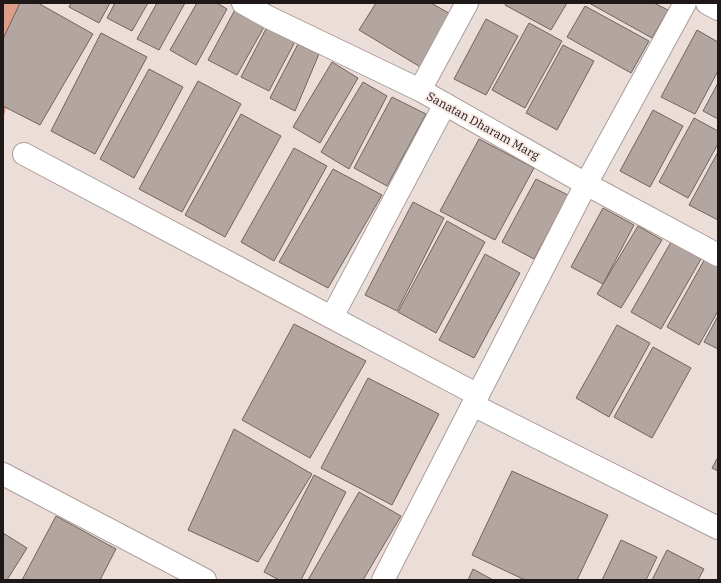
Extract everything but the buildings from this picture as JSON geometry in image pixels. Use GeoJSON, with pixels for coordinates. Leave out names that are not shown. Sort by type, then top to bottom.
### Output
{"type":"FeatureCollection","features":[{"type":"Feature","properties":{"kind":"street","name":"Sanatan Dharam Marg"},"geometry":{"type":"LineString","coordinates":[[243,3],[267,10],[420,90],[586,184],[718,255]]}},
{"type":"Feature","properties":{"kind":"street"},"geometry":{"type":"LineString","coordinates":[[420,90],[468,3]]}},
{"type":"Feature","properties":{"kind":"street"},"geometry":{"type":"LineString","coordinates":[[383,580],[586,184],[685,3]]}},
{"type":"Feature","properties":{"kind":"street"},"geometry":{"type":"LineString","coordinates":[[707,3],[718,9]]}},
{"type":"Feature","properties":{"kind":"street"},"geometry":{"type":"LineString","coordinates":[[332,317],[446,104]]}},
{"type":"Feature","properties":{"kind":"street"},"geometry":{"type":"LineString","coordinates":[[24,154],[332,317],[476,400],[718,528]]}},
{"type":"Feature","properties":{"kind":"street"},"geometry":{"type":"LineString","coordinates":[[3,474],[205,580]]}},
{"type":"Feature","properties":{"kind":"shaded area"},"geometry":{"type":"Polygon","coordinates":[[[3,3],[32,3],[3,120],[3,3]]]}}]}
